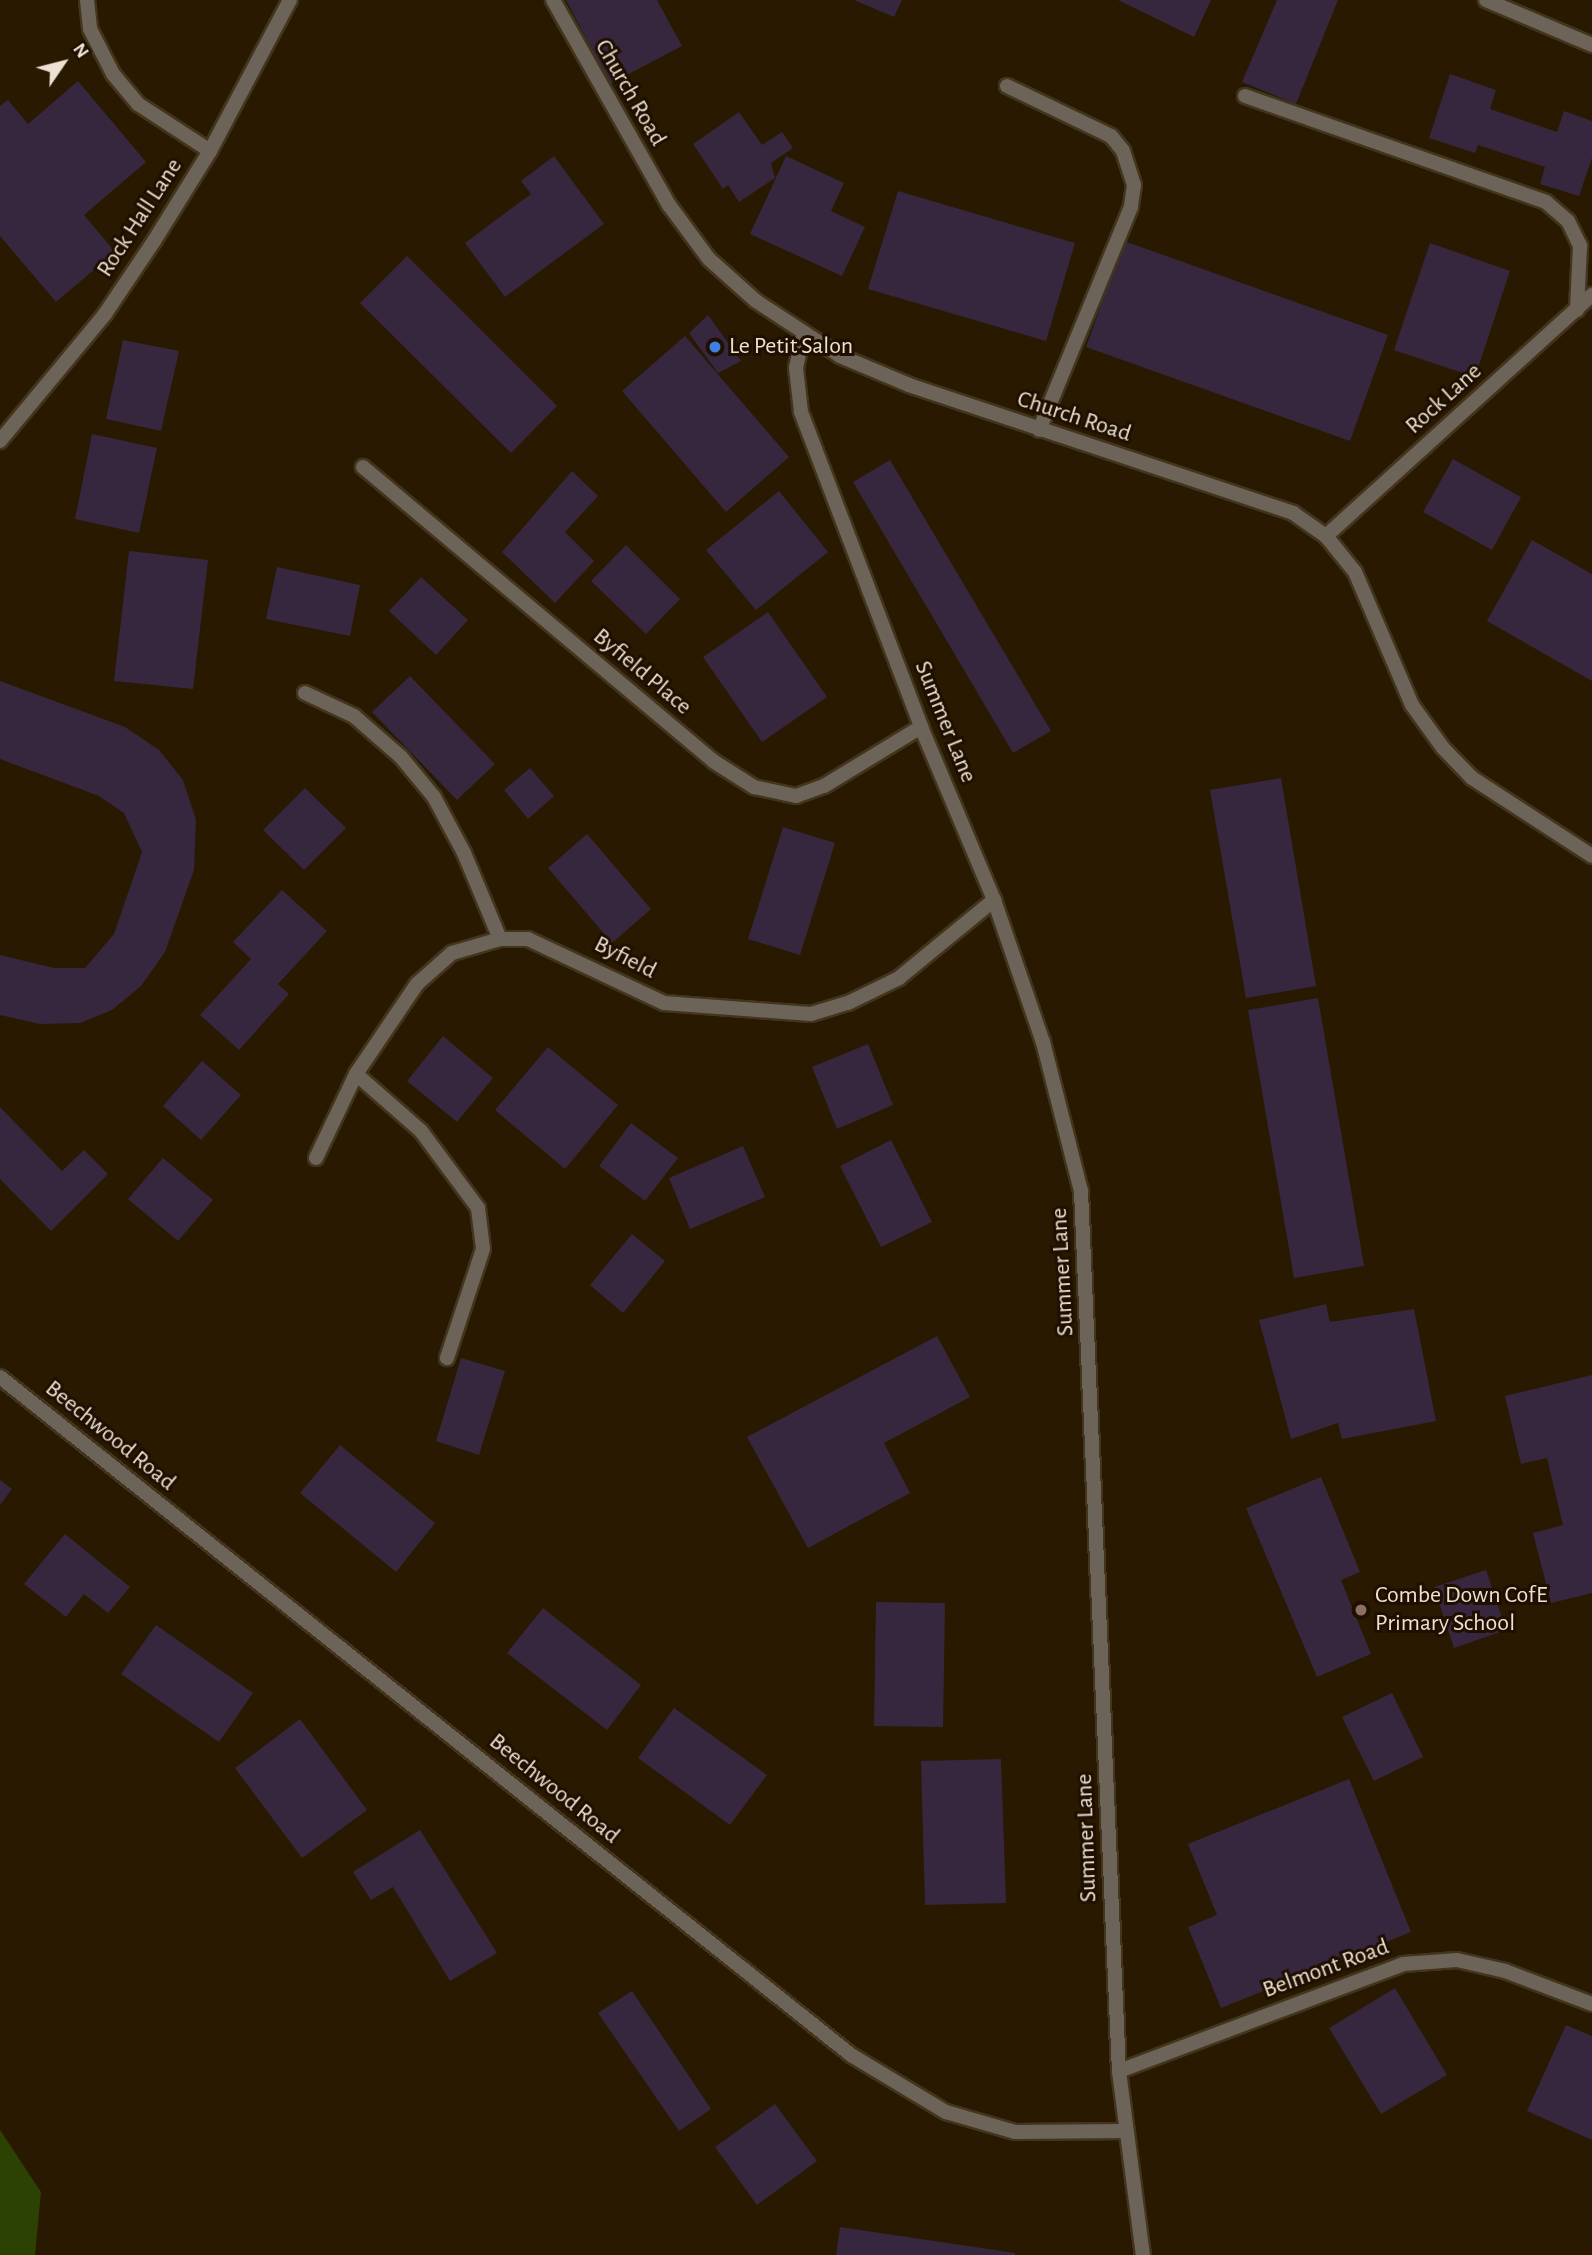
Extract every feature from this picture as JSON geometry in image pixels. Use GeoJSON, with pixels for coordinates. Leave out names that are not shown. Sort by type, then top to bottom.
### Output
{"type":"FeatureCollection","features":[{"type":"Feature","properties":{"kind":"street"},"geometry":{"type":"LineString","coordinates":[[87,0],[90,29],[113,74],[138,104],[210,151]]}},
{"type":"Feature","properties":{"kind":"street","name":"Rock Hall Lane"},"geometry":{"type":"LineString","coordinates":[[0,441],[105,314],[210,151],[290,0]]}},
{"type":"Feature","properties":{"kind":"street","name":"Church Road"},"geometry":{"type":"LineString","coordinates":[[553,0],[669,205],[701,248],[755,301],[803,335],[909,385],[1293,513],[1326,536],[1354,572],[1412,705],[1443,748],[1472,778],[1592,856]]}},
{"type":"Feature","properties":{"kind":"street"},"geometry":{"type":"LineString","coordinates":[[1486,0],[1592,45]]}},
{"type":"Feature","properties":{"kind":"street"},"geometry":{"type":"LineString","coordinates":[[1007,86],[1111,135],[1123,151],[1134,185],[1130,207],[1039,430]]}},
{"type":"Feature","properties":{"kind":"street"},"geometry":{"type":"LineString","coordinates":[[1245,96],[1546,202],[1568,221],[1580,246],[1577,310]]}},
{"type":"Feature","properties":{"kind":"street","name":"Rock Lane"},"geometry":{"type":"LineString","coordinates":[[1326,536],[1592,295]]}},
{"type":"Feature","properties":{"kind":"street","name":"Summer Lane"},"geometry":{"type":"LineString","coordinates":[[803,335],[796,368],[801,412],[920,727],[994,900],[1043,1042],[1081,1191],[1119,2071],[1143,2255]]}},
{"type":"Feature","properties":{"kind":"street","name":"Byfield Place"},"geometry":{"type":"LineString","coordinates":[[363,467],[713,761],[754,788],[796,796],[824,786],[920,727]]}},
{"type":"Feature","properties":{"kind":"street"},"geometry":{"type":"LineString","coordinates":[[305,693],[354,716],[401,757],[434,797],[464,853],[500,939]]}},
{"type":"Feature","properties":{"kind":"street","name":"Byfield"},"geometry":{"type":"LineString","coordinates":[[316,1158],[356,1074],[417,984],[452,954],[500,939],[538,943],[664,1003],[811,1014],[848,1003],[899,978],[994,900]]}},
{"type":"Feature","properties":{"kind":"street"},"geometry":{"type":"LineString","coordinates":[[356,1074],[421,1131],[478,1208],[484,1249],[447,1358]]}},
{"type":"Feature","properties":{"kind":"street","name":"Beechwood Road"},"geometry":{"type":"LineString","coordinates":[[0,1377],[851,2054],[958,2116],[1016,2132],[1125,2131]]}},
{"type":"Feature","properties":{"kind":"street","name":"Belmont Road"},"geometry":{"type":"LineString","coordinates":[[1119,2071],[1403,1964],[1457,1960],[1505,1971],[1592,2004]]}},
{"type":"Feature","properties":{"kind":"green space"},"geometry":{"type":"Polygon","coordinates":[[[0,2130],[41,2192],[35,2255],[0,2255],[0,2130]]]}},
{"type":"Feature","properties":{"kind":"building"},"geometry":{"type":"Polygon","coordinates":[[[566,0],[657,0],[682,46],[610,84],[566,0]]]}},
{"type":"Feature","properties":{"kind":"building"},"geometry":{"type":"Polygon","coordinates":[[[854,0],[902,0],[894,17],[854,0]]]}},
{"type":"Feature","properties":{"kind":"building"},"geometry":{"type":"Polygon","coordinates":[[[1118,0],[1211,0],[1194,37],[1118,0]]]}},
{"type":"Feature","properties":{"kind":"building"},"geometry":{"type":"Polygon","coordinates":[[[1277,0],[1338,0],[1296,104],[1242,82],[1277,0]]]}},
{"type":"Feature","properties":{"kind":"building"},"geometry":{"type":"Polygon","coordinates":[[[1450,74],[1496,90],[1490,109],[1557,132],[1564,111],[1592,121],[1592,158],[1579,196],[1540,184],[1545,167],[1478,145],[1475,153],[1429,138],[1450,74]]]}},
{"type":"Feature","properties":{"kind":"building"},"geometry":{"type":"Polygon","coordinates":[[[78,81],[146,162],[84,215],[115,252],[56,302],[0,236],[0,106],[8,100],[28,124],[78,81]]]}},
{"type":"Feature","properties":{"kind":"building"},"geometry":{"type":"Polygon","coordinates":[[[739,112],[762,145],[782,132],[793,148],[771,163],[775,178],[739,202],[728,185],[723,189],[693,144],[739,112]]]}},
{"type":"Feature","properties":{"kind":"building"},"geometry":{"type":"Polygon","coordinates":[[[554,156],[604,224],[505,297],[465,243],[531,194],[521,181],[554,156]]]}},
{"type":"Feature","properties":{"kind":"building"},"geometry":{"type":"Polygon","coordinates":[[[786,156],[844,183],[831,211],[865,227],[842,276],[750,234],[786,156]]]}},
{"type":"Feature","properties":{"kind":"building"},"geometry":{"type":"Polygon","coordinates":[[[898,191],[1075,243],[1046,341],[868,289],[898,191]]]}},
{"type":"Feature","properties":{"kind":"building"},"geometry":{"type":"Polygon","coordinates":[[[1124,241],[1388,335],[1350,441],[1086,347],[1124,241]]]}},
{"type":"Feature","properties":{"kind":"building"},"geometry":{"type":"Polygon","coordinates":[[[1430,243],[1510,271],[1475,377],[1394,350],[1430,243]]]}},
{"type":"Feature","properties":{"kind":"building"},"geometry":{"type":"Polygon","coordinates":[[[407,256],[557,406],[511,453],[360,303],[407,256]]]}},
{"type":"Feature","properties":{"kind":"building","name":"Le Petit Salon"},"geometry":{"type":"Polygon","coordinates":[[[708,315],[741,361],[718,373],[689,333],[708,315]]]}},
{"type":"Feature","properties":{"kind":"building"},"geometry":{"type":"Polygon","coordinates":[[[685,336],[789,457],[726,512],[622,391],[685,336]]]}},
{"type":"Feature","properties":{"kind":"building"},"geometry":{"type":"Polygon","coordinates":[[[123,340],[179,351],[161,431],[106,419],[123,340]]]}},
{"type":"Feature","properties":{"kind":"building"},"geometry":{"type":"Polygon","coordinates":[[[92,434],[157,448],[139,533],[75,519],[92,434]]]}},
{"type":"Feature","properties":{"kind":"building"},"geometry":{"type":"Polygon","coordinates":[[[1453,459],[1521,497],[1492,550],[1423,512],[1453,459]]]}},
{"type":"Feature","properties":{"kind":"building"},"geometry":{"type":"Polygon","coordinates":[[[890,460],[1051,731],[1013,753],[853,482],[890,460]]]}},
{"type":"Feature","properties":{"kind":"building"},"geometry":{"type":"Polygon","coordinates":[[[572,471],[598,496],[565,532],[594,561],[555,603],[502,552],[572,471]]]}},
{"type":"Feature","properties":{"kind":"building"},"geometry":{"type":"Polygon","coordinates":[[[779,491],[828,552],[756,610],[706,550],[779,491]]]}},
{"type":"Feature","properties":{"kind":"building"},"geometry":{"type":"Polygon","coordinates":[[[1532,540],[1592,574],[1592,681],[1487,621],[1532,540]]]}},
{"type":"Feature","properties":{"kind":"building"},"geometry":{"type":"Polygon","coordinates":[[[626,545],[680,599],[646,634],[591,581],[626,545]]]}},
{"type":"Feature","properties":{"kind":"building"},"geometry":{"type":"Polygon","coordinates":[[[129,551],[208,560],[193,689],[114,681],[129,551]]]}},
{"type":"Feature","properties":{"kind":"building"},"geometry":{"type":"Polygon","coordinates":[[[277,567],[360,585],[350,636],[266,619],[277,567]]]}},
{"type":"Feature","properties":{"kind":"building"},"geometry":{"type":"Polygon","coordinates":[[[421,577],[468,620],[436,655],[389,611],[421,577]]]}},
{"type":"Feature","properties":{"kind":"building"},"geometry":{"type":"Polygon","coordinates":[[[768,612],[827,697],[762,742],[703,657],[768,612]]]}},
{"type":"Feature","properties":{"kind":"building"},"geometry":{"type":"Polygon","coordinates":[[[410,676],[495,764],[457,800],[372,712],[410,676]]]}},
{"type":"Feature","properties":{"kind":"building"},"geometry":{"type":"Polygon","coordinates":[[[0,681],[125,727],[159,750],[183,780],[196,820],[194,870],[165,952],[141,986],[112,1010],[80,1023],[40,1024],[0,1015],[0,955],[54,968],[85,968],[114,934],[142,852],[124,813],[99,796],[0,759],[0,681]]]}},
{"type":"Feature","properties":{"kind":"building"},"geometry":{"type":"Polygon","coordinates":[[[530,768],[554,796],[528,819],[504,790],[530,768]]]}},
{"type":"Feature","properties":{"kind":"building"},"geometry":{"type":"Polygon","coordinates":[[[1281,778],[1316,986],[1246,998],[1210,790],[1281,778]]]}},
{"type":"Feature","properties":{"kind":"building"},"geometry":{"type":"Polygon","coordinates":[[[305,788],[346,828],[304,870],[263,830],[305,788]]]}},
{"type":"Feature","properties":{"kind":"building"},"geometry":{"type":"Polygon","coordinates":[[[783,827],[835,843],[800,955],[748,939],[783,827]]]}},
{"type":"Feature","properties":{"kind":"building"},"geometry":{"type":"Polygon","coordinates":[[[587,834],[651,909],[612,943],[548,868],[587,834]]]}},
{"type":"Feature","properties":{"kind":"building"},"geometry":{"type":"Polygon","coordinates":[[[282,890],[327,931],[278,984],[289,994],[239,1050],[200,1015],[251,959],[233,942],[282,890]]]}},
{"type":"Feature","properties":{"kind":"building"},"geometry":{"type":"Polygon","coordinates":[[[1318,998],[1364,1266],[1294,1278],[1248,1010],[1318,998]]]}},
{"type":"Feature","properties":{"kind":"building"},"geometry":{"type":"Polygon","coordinates":[[[443,1036],[493,1078],[457,1122],[407,1081],[443,1036]]]}},
{"type":"Feature","properties":{"kind":"building"},"geometry":{"type":"Polygon","coordinates":[[[868,1044],[893,1105],[837,1129],[812,1067],[868,1044]]]}},
{"type":"Feature","properties":{"kind":"building"},"geometry":{"type":"Polygon","coordinates":[[[548,1047],[618,1105],[565,1169],[495,1110],[548,1047]]]}},
{"type":"Feature","properties":{"kind":"building"},"geometry":{"type":"Polygon","coordinates":[[[202,1061],[241,1095],[201,1140],[163,1106],[202,1061]]]}},
{"type":"Feature","properties":{"kind":"building"},"geometry":{"type":"Polygon","coordinates":[[[0,1107],[62,1171],[84,1150],[108,1174],[51,1231],[0,1179],[0,1107]]]}},
{"type":"Feature","properties":{"kind":"building"},"geometry":{"type":"Polygon","coordinates":[[[631,1123],[678,1158],[645,1201],[599,1166],[631,1123]]]}},
{"type":"Feature","properties":{"kind":"building"},"geometry":{"type":"Polygon","coordinates":[[[891,1140],[932,1222],[881,1247],[840,1166],[891,1140]]]}},
{"type":"Feature","properties":{"kind":"building"},"geometry":{"type":"Polygon","coordinates":[[[743,1146],[765,1197],[690,1229],[669,1178],[743,1146]]]}},
{"type":"Feature","properties":{"kind":"building"},"geometry":{"type":"Polygon","coordinates":[[[163,1158],[213,1200],[178,1241],[128,1199],[163,1158]]]}},
{"type":"Feature","properties":{"kind":"building"},"geometry":{"type":"Polygon","coordinates":[[[632,1234],[665,1261],[623,1313],[590,1285],[632,1234]]]}},
{"type":"Feature","properties":{"kind":"building"},"geometry":{"type":"Polygon","coordinates":[[[1326,1304],[1330,1322],[1414,1309],[1436,1421],[1342,1439],[1338,1423],[1291,1439],[1259,1320],[1326,1304]]]}},
{"type":"Feature","properties":{"kind":"building"},"geometry":{"type":"Polygon","coordinates":[[[937,1336],[970,1397],[884,1443],[910,1493],[808,1548],[747,1437],[937,1336]]]}},
{"type":"Feature","properties":{"kind":"building"},"geometry":{"type":"Polygon","coordinates":[[[461,1358],[505,1371],[479,1455],[436,1441],[461,1358]]]}},
{"type":"Feature","properties":{"kind":"building"},"geometry":{"type":"Polygon","coordinates":[[[1592,1375],[1592,1593],[1551,1603],[1533,1533],[1563,1525],[1547,1458],[1521,1464],[1505,1396],[1592,1375]]]}},
{"type":"Feature","properties":{"kind":"building"},"geometry":{"type":"Polygon","coordinates":[[[340,1445],[435,1523],[396,1572],[300,1493],[340,1445]]]}},
{"type":"Feature","properties":{"kind":"building"},"geometry":{"type":"Polygon","coordinates":[[[1321,1477],[1360,1572],[1341,1580],[1371,1654],[1317,1677],[1246,1508],[1321,1477]]]}},
{"type":"Feature","properties":{"kind":"building"},"geometry":{"type":"Polygon","coordinates":[[[0,1480],[12,1489],[0,1505],[0,1480]]]}},
{"type":"Feature","properties":{"kind":"building"},"geometry":{"type":"Polygon","coordinates":[[[65,1534],[130,1587],[108,1613],[84,1594],[66,1617],[24,1584],[65,1534]]]}},
{"type":"Feature","properties":{"kind":"building"},"geometry":{"type":"Polygon","coordinates":[[[1486,1570],[1506,1630],[1454,1648],[1434,1587],[1486,1570]]]}},
{"type":"Feature","properties":{"kind":"building"},"geometry":{"type":"Polygon","coordinates":[[[876,1602],[945,1603],[943,1727],[874,1726],[876,1602]]]}},
{"type":"Feature","properties":{"kind":"building"},"geometry":{"type":"Polygon","coordinates":[[[543,1608],[641,1685],[607,1730],[507,1653],[543,1608]]]}},
{"type":"Feature","properties":{"kind":"building"},"geometry":{"type":"Polygon","coordinates":[[[156,1625],[253,1693],[219,1742],[121,1674],[156,1625]]]}},
{"type":"Feature","properties":{"kind":"building"},"geometry":{"type":"Polygon","coordinates":[[[1392,1693],[1423,1757],[1374,1781],[1342,1717],[1392,1693]]]}},
{"type":"Feature","properties":{"kind":"building"},"geometry":{"type":"Polygon","coordinates":[[[674,1708],[767,1775],[730,1825],[638,1758],[674,1708]]]}},
{"type":"Feature","properties":{"kind":"building"},"geometry":{"type":"Polygon","coordinates":[[[300,1719],[367,1810],[302,1858],[235,1768],[300,1719]]]}},
{"type":"Feature","properties":{"kind":"building"},"geometry":{"type":"Polygon","coordinates":[[[1001,1759],[1006,1903],[925,1905],[921,1761],[1001,1759]]]}},
{"type":"Feature","properties":{"kind":"building"},"geometry":{"type":"Polygon","coordinates":[[[1349,1779],[1411,1932],[1221,2008],[1188,1927],[1217,1915],[1188,1844],[1349,1779]]]}},
{"type":"Feature","properties":{"kind":"building"},"geometry":{"type":"Polygon","coordinates":[[[420,1830],[497,1953],[450,1981],[393,1887],[371,1900],[353,1872],[420,1830]]]}},
{"type":"Feature","properties":{"kind":"building"},"geometry":{"type":"Polygon","coordinates":[[[1395,1988],[1447,2075],[1381,2114],[1329,2028],[1395,1988]]]}},
{"type":"Feature","properties":{"kind":"building"},"geometry":{"type":"Polygon","coordinates":[[[632,1991],[711,2109],[679,2131],[598,2013],[632,1991]]]}},
{"type":"Feature","properties":{"kind":"building"},"geometry":{"type":"Polygon","coordinates":[[[1566,2025],[1592,2036],[1592,2140],[1527,2111],[1566,2025]]]}},
{"type":"Feature","properties":{"kind":"building"},"geometry":{"type":"Polygon","coordinates":[[[775,2104],[817,2161],[757,2205],[715,2147],[775,2104]]]}},
{"type":"Feature","properties":{"kind":"building"},"geometry":{"type":"Polygon","coordinates":[[[840,2227],[1015,2253],[1015,2255],[836,2255],[840,2227]]]}},
{"type":"Feature","properties":{"kind":"place","name":"Le Petit Salon"},"geometry":{"type":"Point","coordinates":[715,347]}},
{"type":"Feature","properties":{"kind":"place","name":"Combe Down CofE Primary School"},"geometry":{"type":"Point","coordinates":[1361,1610]}}]}
